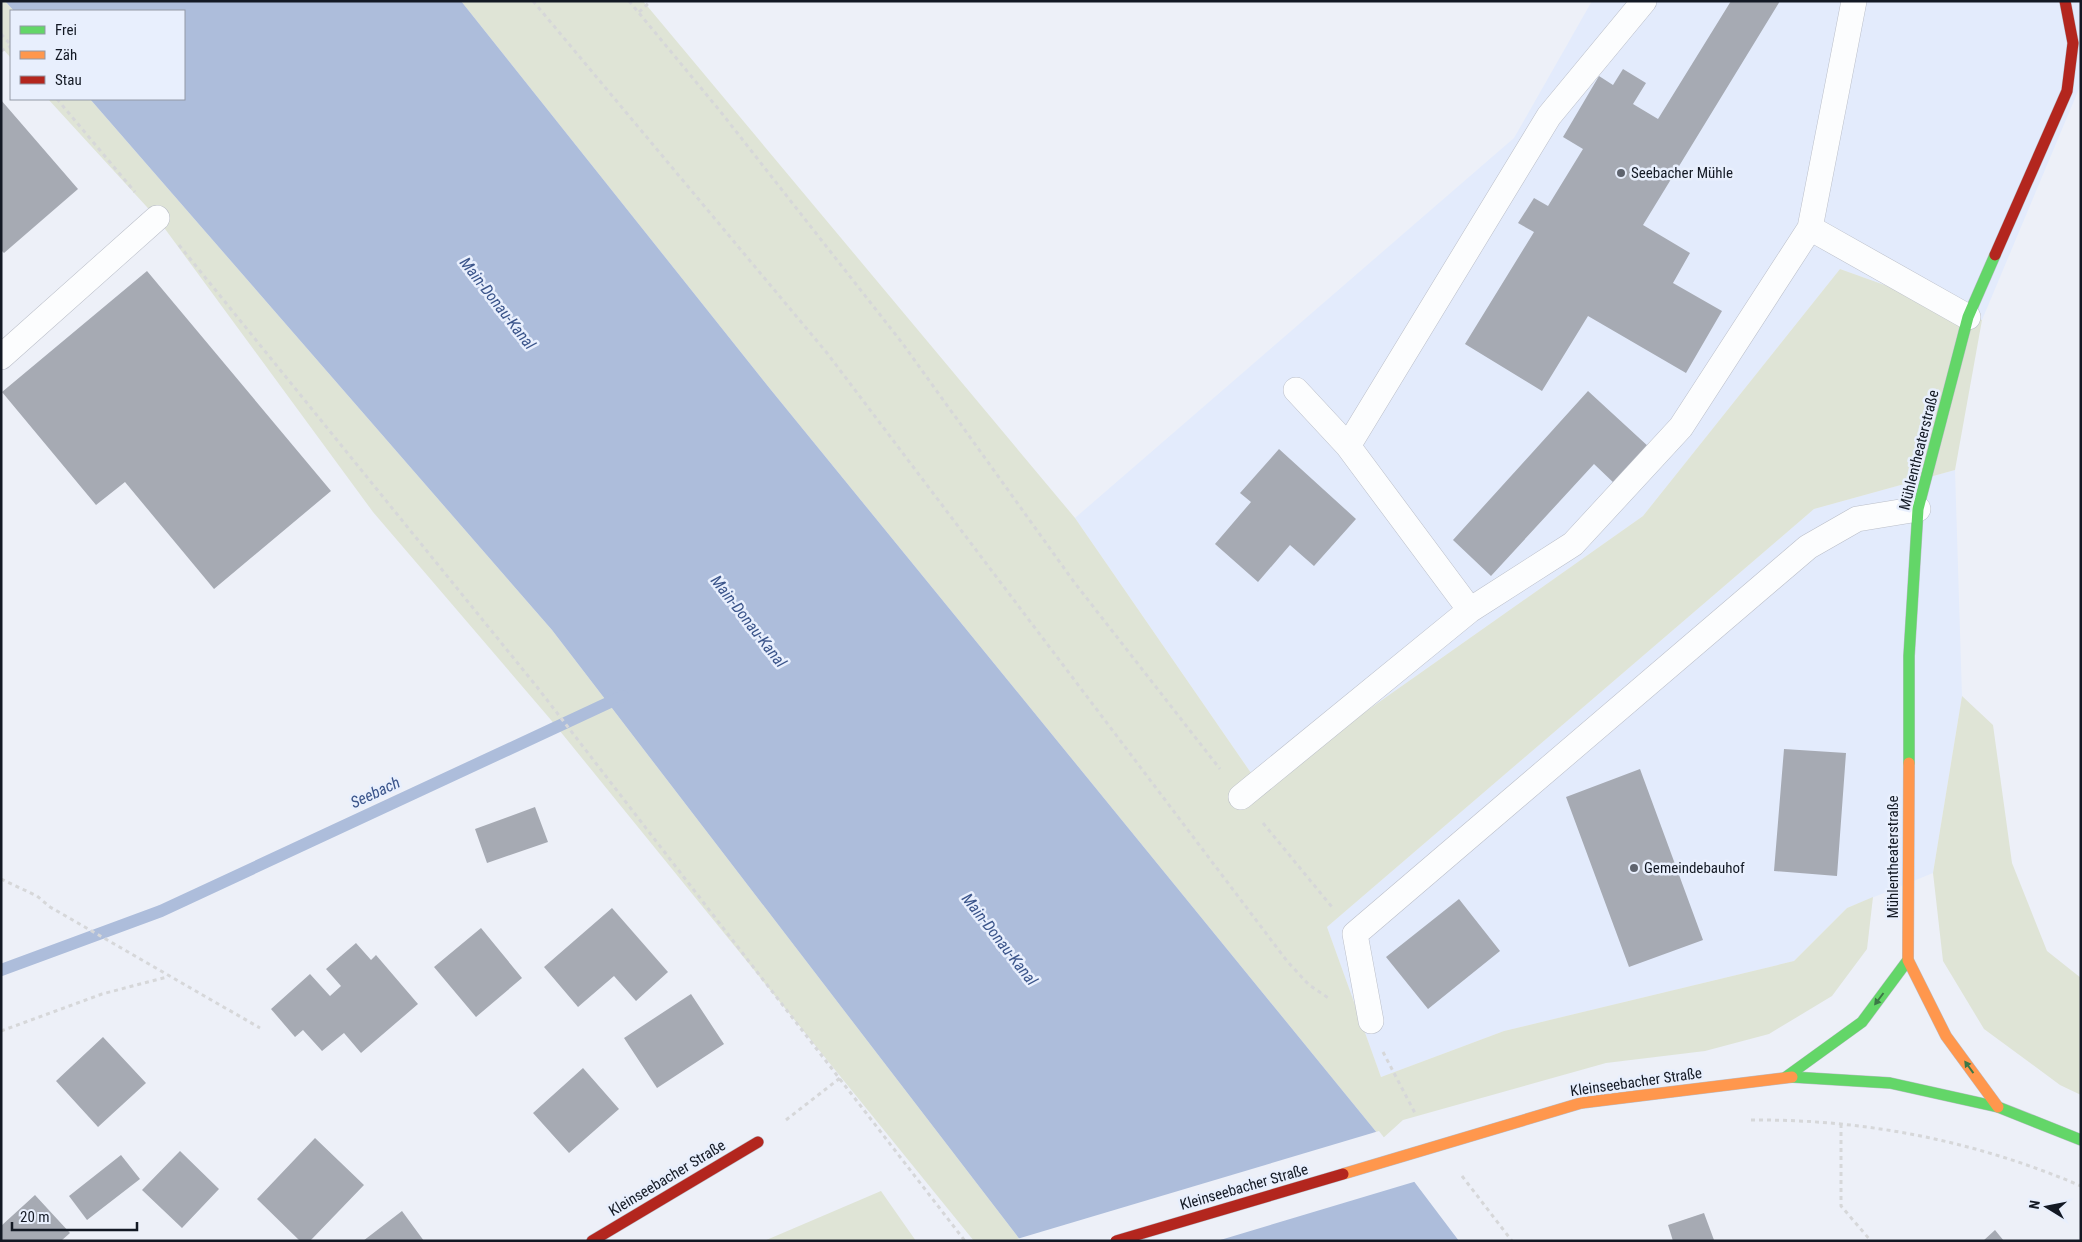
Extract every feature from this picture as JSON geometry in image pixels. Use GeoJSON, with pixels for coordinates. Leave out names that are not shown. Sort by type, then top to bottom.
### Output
{"type":"FeatureCollection","features":[{"type":"Feature","properties":{"kind":"street","name":"Mühlentheaterstraße"},"geometry":{"type":"LineString","coordinates":[[1908,960],[1909,656],[1918,509],[1968,317],[2067,91],[2073,43],[2065,1]]}},
{"type":"Feature","properties":{"kind":"street"},"geometry":{"type":"LineString","coordinates":[[1786,1077],[1862,1022],[1908,960],[1946,1036],[1998,1106]]}},
{"type":"Feature","properties":{"kind":"street","name":"Kleinseebacher Straße"},"geometry":{"type":"LineString","coordinates":[[1116,1241],[1581,1104],[1786,1077],[1890,1083],[1998,1106],[2081,1140]]}},
{"type":"Feature","properties":{"kind":"street","name":"Kleinseebacher Straße"},"geometry":{"type":"LineString","coordinates":[[592,1241],[758,1142]]}},
{"type":"Feature","properties":{"kind":"lane"},"geometry":{"type":"LineString","coordinates":[[1348,446],[1549,116],[1644,1]]}},
{"type":"Feature","properties":{"kind":"lane"},"geometry":{"type":"LineString","coordinates":[[1241,796],[1470,610],[1573,544],[1682,427],[1810,228],[1854,1]]}},
{"type":"Feature","properties":{"kind":"lane"},"geometry":{"type":"LineString","coordinates":[[1,357],[157,218]]}},
{"type":"Feature","properties":{"kind":"lane"},"geometry":{"type":"LineString","coordinates":[[1810,228],[1968,317]]}},
{"type":"Feature","properties":{"kind":"lane"},"geometry":{"type":"LineString","coordinates":[[1296,390],[1348,446],[1470,610]]}},
{"type":"Feature","properties":{"kind":"lane"},"geometry":{"type":"LineString","coordinates":[[1371,1021],[1355,934],[1808,547],[1857,519],[1918,509]]}},
{"type":"Feature","properties":{"kind":"path"},"geometry":{"type":"LineString","coordinates":[[533,1],[827,353],[1287,961],[1309,984],[1343,1008],[1371,1021]]}},
{"type":"Feature","properties":{"kind":"path"},"geometry":{"type":"LineString","coordinates":[[629,1],[720,111],[904,344],[1074,582],[1241,796],[1355,934]]}},
{"type":"Feature","properties":{"kind":"path"},"geometry":{"type":"LineString","coordinates":[[639,12],[651,1]]}},
{"type":"Feature","properties":{"kind":"path"},"geometry":{"type":"LineString","coordinates":[[1,34],[10,45]]}},
{"type":"Feature","properties":{"kind":"path"},"geometry":{"type":"LineString","coordinates":[[58,100],[157,218],[537,687],[965,1241]]}},
{"type":"Feature","properties":{"kind":"path"},"geometry":{"type":"LineString","coordinates":[[1,879],[38,896],[50,907],[168,977],[260,1028]]}},
{"type":"Feature","properties":{"kind":"path"},"geometry":{"type":"LineString","coordinates":[[1,1031],[102,994],[168,977]]}},
{"type":"Feature","properties":{"kind":"path"},"geometry":{"type":"LineString","coordinates":[[758,1142],[840,1078]]}},
{"type":"Feature","properties":{"kind":"path"},"geometry":{"type":"LineString","coordinates":[[1746,1120],[1794,1120],[1904,1132],[1972,1147],[2033,1166],[2081,1186]]}},
{"type":"Feature","properties":{"kind":"path"},"geometry":{"type":"LineString","coordinates":[[1841,1124],[1841,1206],[1871,1241]]}},
{"type":"Feature","properties":{"kind":"shaded area"},"geometry":{"type":"Polygon","coordinates":[[[1,1],[5,1],[13,10],[10,10],[10,57],[1,47],[1,1]]]}},
{"type":"Feature","properties":{"kind":"shaded area"},"geometry":{"type":"Polygon","coordinates":[[[461,1],[643,1],[1075,518],[1260,786],[1643,516],[1840,269],[1982,320],[1955,470],[1814,509],[1327,927],[1381,1077],[1504,1031],[1794,961],[1847,908],[1873,897],[1867,949],[1832,996],[1769,1034],[1705,1051],[1606,1063],[1403,1120],[1382,1139],[771,390],[461,1]]]}},
{"type":"Feature","properties":{"kind":"shaded area"},"geometry":{"type":"Polygon","coordinates":[[[1592,1],[2081,1],[2081,84],[1982,320],[1840,269],[1643,516],[1260,786],[1075,518],[1514,138],[1592,1]]]}},
{"type":"Feature","properties":{"kind":"shaded area"},"geometry":{"type":"Polygon","coordinates":[[[49,100],[91,100],[552,630],[1021,1241],[974,1241],[551,720],[373,512],[157,218],[49,100]]]}},
{"type":"Feature","properties":{"kind":"shaded area"},"geometry":{"type":"Polygon","coordinates":[[[1955,470],[1962,696],[1933,873],[1847,908],[1794,961],[1504,1031],[1381,1077],[1327,927],[1814,509],[1955,470]]]}},
{"type":"Feature","properties":{"kind":"shaded area"},"geometry":{"type":"Polygon","coordinates":[[[1962,696],[1993,725],[2012,863],[2047,951],[2081,978],[2081,1095],[2060,1085],[1984,1029],[1943,961],[1933,873],[1962,696]]]}},
{"type":"Feature","properties":{"kind":"shaded area"},"geometry":{"type":"Polygon","coordinates":[[[881,1191],[916,1241],[764,1241],[881,1191]]]}},
{"type":"Feature","properties":{"kind":"water","name":"Main-Donau-Kanal"},"geometry":{"type":"Polygon","coordinates":[[[5,1],[461,1],[771,390],[1382,1139],[1459,1241],[1021,1241],[552,630],[91,100],[185,100],[185,10],[13,10],[5,1]]]}},
{"type":"Feature","properties":{"kind":"pier"},"geometry":{"type":"Polygon","coordinates":[[[1379,1131],[1417,1181],[1217,1241],[1017,1239],[1379,1131]]]}},
{"type":"Feature","properties":{"kind":"building","name":"Seebacher Mühle"},"geometry":{"type":"Polygon","coordinates":[[[1731,1],[1780,1],[1643,225],[1690,253],[1673,283],[1722,311],[1686,373],[1588,316],[1542,391],[1465,344],[1534,232],[1518,223],[1534,198],[1548,206],[1583,149],[1563,137],[1599,76],[1613,85],[1623,69],[1646,83],[1633,104],[1658,119],[1731,1]]]}},
{"type":"Feature","properties":{"kind":"building"},"geometry":{"type":"Polygon","coordinates":[[[1,100],[78,189],[4,253],[1,250],[1,100]]]}},
{"type":"Feature","properties":{"kind":"building"},"geometry":{"type":"Polygon","coordinates":[[[147,271],[331,491],[214,589],[125,482],[96,505],[2,392],[147,271]]]}},
{"type":"Feature","properties":{"kind":"building"},"geometry":{"type":"Polygon","coordinates":[[[1588,391],[1650,448],[1616,485],[1594,464],[1491,576],[1453,540],[1588,391]]]}},
{"type":"Feature","properties":{"kind":"building"},"geometry":{"type":"Polygon","coordinates":[[[1279,449],[1356,519],[1314,566],[1290,545],[1258,582],[1215,544],[1251,502],[1240,493],[1279,449]]]}},
{"type":"Feature","properties":{"kind":"building"},"geometry":{"type":"Polygon","coordinates":[[[1784,749],[1846,753],[1837,876],[1774,871],[1784,749]]]}},
{"type":"Feature","properties":{"kind":"building","name":"Gemeindebauhof"},"geometry":{"type":"Polygon","coordinates":[[[1640,769],[1703,940],[1629,967],[1566,797],[1640,769]]]}},
{"type":"Feature","properties":{"kind":"building"},"geometry":{"type":"Polygon","coordinates":[[[535,807],[548,842],[487,863],[475,829],[535,807]]]}},
{"type":"Feature","properties":{"kind":"building"},"geometry":{"type":"Polygon","coordinates":[[[1459,899],[1500,951],[1428,1009],[1386,957],[1459,899]]]}},
{"type":"Feature","properties":{"kind":"building"},"geometry":{"type":"Polygon","coordinates":[[[612,908],[668,972],[636,1001],[614,976],[578,1007],[544,967],[612,908]]]}},
{"type":"Feature","properties":{"kind":"building"},"geometry":{"type":"Polygon","coordinates":[[[481,928],[522,978],[476,1017],[434,967],[481,928]]]}},
{"type":"Feature","properties":{"kind":"building"},"geometry":{"type":"Polygon","coordinates":[[[356,943],[371,960],[376,955],[418,1004],[361,1053],[344,1033],[322,1051],[303,1030],[295,1037],[271,1009],[310,974],[330,996],[341,986],[326,969],[356,943]]]}},
{"type":"Feature","properties":{"kind":"building"},"geometry":{"type":"Polygon","coordinates":[[[691,994],[724,1044],[657,1088],[624,1038],[691,994]]]}},
{"type":"Feature","properties":{"kind":"building"},"geometry":{"type":"Polygon","coordinates":[[[103,1037],[146,1083],[98,1127],[56,1081],[103,1037]]]}},
{"type":"Feature","properties":{"kind":"building"},"geometry":{"type":"Polygon","coordinates":[[[583,1068],[619,1109],[569,1153],[533,1113],[583,1068]]]}},
{"type":"Feature","properties":{"kind":"building"},"geometry":{"type":"Polygon","coordinates":[[[315,1138],[364,1185],[310,1241],[300,1241],[257,1199],[315,1138]]]}},
{"type":"Feature","properties":{"kind":"building"},"geometry":{"type":"Polygon","coordinates":[[[180,1151],[219,1189],[182,1228],[142,1190],[180,1151]]]}},
{"type":"Feature","properties":{"kind":"building"},"geometry":{"type":"Polygon","coordinates":[[[121,1155],[140,1179],[87,1220],[69,1196],[121,1155]]]}},
{"type":"Feature","properties":{"kind":"building"},"geometry":{"type":"Polygon","coordinates":[[[35,1195],[70,1233],[61,1241],[1,1241],[1,1226],[35,1195]]]}},
{"type":"Feature","properties":{"kind":"building"},"geometry":{"type":"Polygon","coordinates":[[[402,1211],[424,1241],[363,1241],[402,1211]]]}},
{"type":"Feature","properties":{"kind":"building"},"geometry":{"type":"Polygon","coordinates":[[[1704,1213],[1714,1240],[1673,1241],[1668,1225],[1704,1213]]]}},
{"type":"Feature","properties":{"kind":"building"},"geometry":{"type":"Polygon","coordinates":[[[1995,1230],[2004,1241],[1983,1241],[1995,1230]]]}},
{"type":"Feature","properties":{"kind":"waterway","name":"Seebach"},"geometry":{"type":"LineString","coordinates":[[1,970],[161,911],[623,696]]}},
{"type":"Feature","properties":{"kind":"traffic: fast"},"geometry":{"type":"LineString","coordinates":[[1909,763],[1909,656],[1918,509],[1968,317],[1995,255]]}},
{"type":"Feature","properties":{"kind":"traffic: fast"},"geometry":{"type":"LineString","coordinates":[[1786,1077],[1862,1022],[1908,960]]}},
{"type":"Feature","properties":{"kind":"traffic: fast"},"geometry":{"type":"LineString","coordinates":[[1792,1077],[1890,1083],[1998,1107],[2081,1140]]}},
{"type":"Feature","properties":{"kind":"traffic: slow"},"geometry":{"type":"LineString","coordinates":[[1909,763],[1908,960],[1946,1036],[1998,1107]]}},
{"type":"Feature","properties":{"kind":"traffic: slow"},"geometry":{"type":"LineString","coordinates":[[1581,1103],[1792,1077]]}},
{"type":"Feature","properties":{"kind":"traffic: slow"},"geometry":{"type":"LineString","coordinates":[[1343,1174],[1581,1103]]}},
{"type":"Feature","properties":{"kind":"traffic: jam"},"geometry":{"type":"LineString","coordinates":[[1995,255],[2067,91],[2073,43],[2065,1]]}},
{"type":"Feature","properties":{"kind":"traffic: jam"},"geometry":{"type":"LineString","coordinates":[[592,1241],[758,1142]]}},
{"type":"Feature","properties":{"kind":"traffic: jam"},"geometry":{"type":"LineString","coordinates":[[1116,1241],[1343,1174]]}},
{"type":"Feature","properties":{"kind":"place","name":"Seebacher Mühle"},"geometry":{"type":"Point","coordinates":[1621,173]}},
{"type":"Feature","properties":{"kind":"place","name":"Gemeindebauhof"},"geometry":{"type":"Point","coordinates":[1634,868]}}]}
